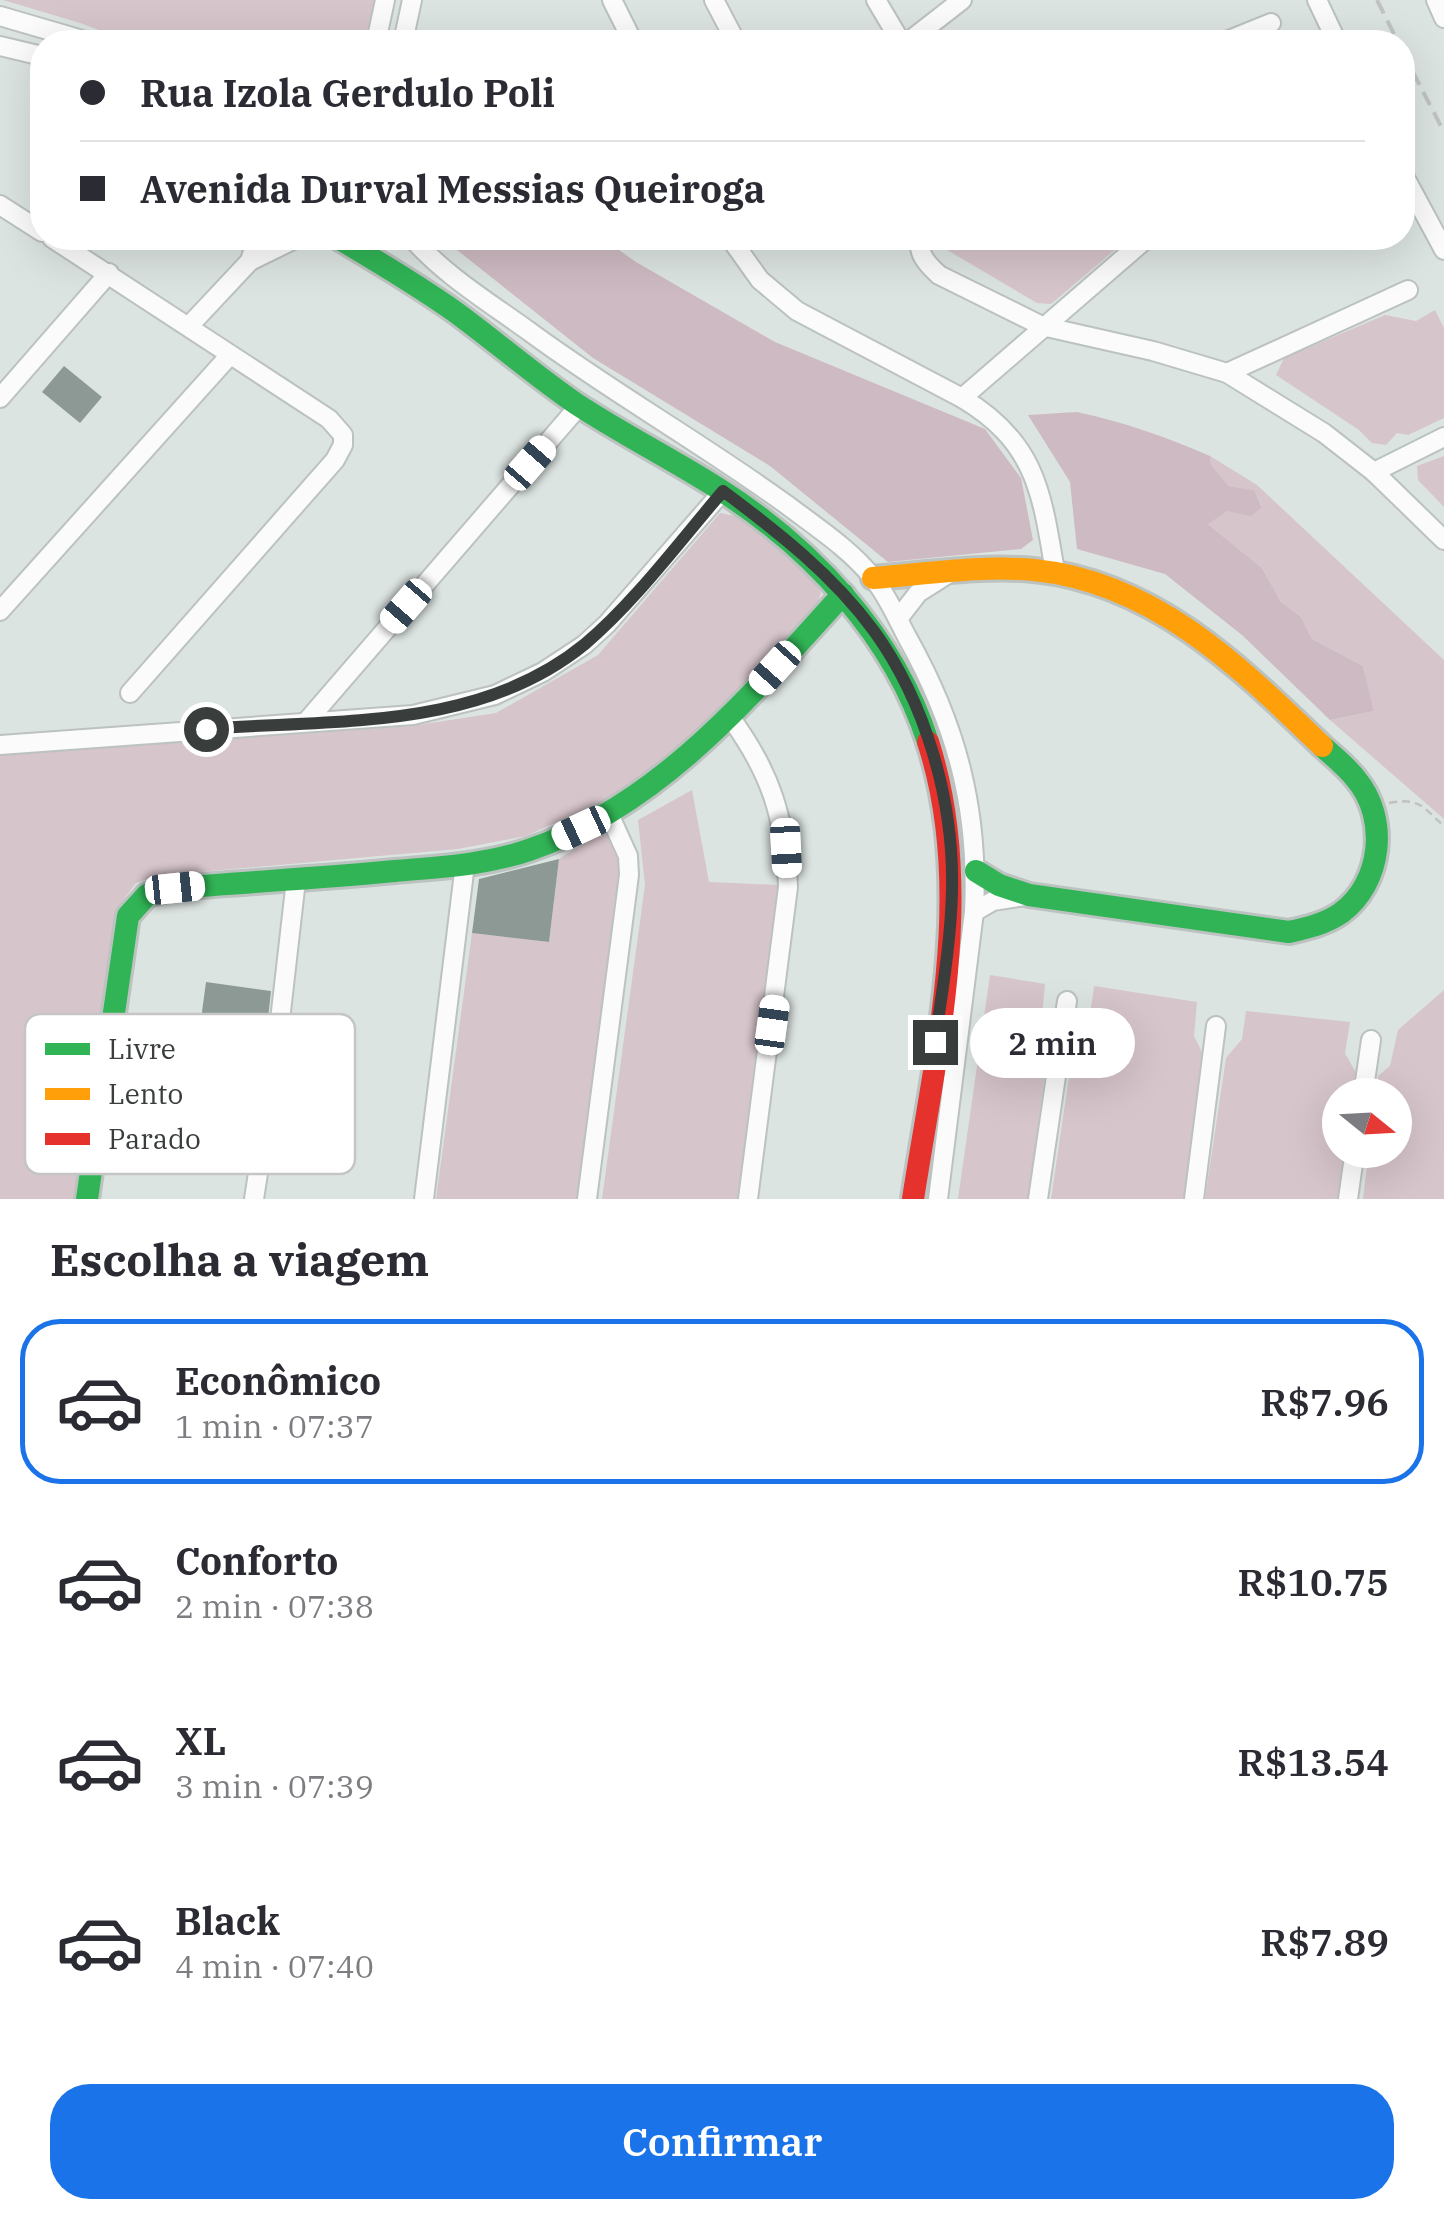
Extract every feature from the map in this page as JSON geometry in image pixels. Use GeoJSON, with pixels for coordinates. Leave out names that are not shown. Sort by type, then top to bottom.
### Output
{"type":"FeatureCollection","features":[{"type":"Feature","properties":{"kind":"street"},"geometry":{"type":"LineString","coordinates":[[379,30],[385,0]]}},
{"type":"Feature","properties":{"kind":"street"},"geometry":{"type":"LineString","coordinates":[[406,30],[412,0]]}},
{"type":"Feature","properties":{"kind":"street"},"geometry":{"type":"LineString","coordinates":[[612,0],[627,30]]}},
{"type":"Feature","properties":{"kind":"street"},"geometry":{"type":"LineString","coordinates":[[714,0],[730,30]]}},
{"type":"Feature","properties":{"kind":"street"},"geometry":{"type":"LineString","coordinates":[[876,0],[897,30]]}},
{"type":"Feature","properties":{"kind":"street"},"geometry":{"type":"LineString","coordinates":[[921,30],[962,0]]}},
{"type":"Feature","properties":{"kind":"street"},"geometry":{"type":"LineString","coordinates":[[1317,0],[1331,30]]}},
{"type":"Feature","properties":{"kind":"street"},"geometry":{"type":"LineString","coordinates":[[1436,0],[1444,18]]}},
{"type":"Feature","properties":{"kind":"street"},"geometry":{"type":"LineString","coordinates":[[0,16],[48,30]]}},
{"type":"Feature","properties":{"kind":"street"},"geometry":{"type":"LineString","coordinates":[[1254,30],[1272,23]]}},
{"type":"Feature","properties":{"kind":"street"},"geometry":{"type":"LineString","coordinates":[[0,46],[30,53]]}},
{"type":"Feature","properties":{"kind":"street"},"geometry":{"type":"LineString","coordinates":[[1415,196],[1444,250]]}},
{"type":"Feature","properties":{"kind":"street"},"geometry":{"type":"LineString","coordinates":[[0,205],[30,224]]}},
{"type":"Feature","properties":{"kind":"street"},"geometry":{"type":"LineString","coordinates":[[72,250],[329,420],[343,434],[343,445],[335,460],[130,693]]}},
{"type":"Feature","properties":{"kind":"street"},"geometry":{"type":"LineString","coordinates":[[250,260],[253,250]]}},
{"type":"Feature","properties":{"kind":"street"},"geometry":{"type":"LineString","coordinates":[[189,326],[250,260],[271,250]]}},
{"type":"Feature","properties":{"kind":"street"},"geometry":{"type":"LineString","coordinates":[[357,250],[452,310],[579,406],[723,491],[807,558],[873,630],[908,690],[925,730],[947,822],[952,889],[913,1199]]}},
{"type":"Feature","properties":{"kind":"street"},"geometry":{"type":"LineString","coordinates":[[426,250],[476,293],[592,378],[736,468],[813,524],[873,578],[938,694],[952,730],[973,827],[976,871],[938,1199]]}},
{"type":"Feature","properties":{"kind":"street"},"geometry":{"type":"LineString","coordinates":[[738,250],[773,292],[816,323],[962,398],[997,422],[1025,455],[1046,514],[1055,572]]}},
{"type":"Feature","properties":{"kind":"street"},"geometry":{"type":"LineString","coordinates":[[923,250],[928,266],[939,275],[1042,326],[1154,351],[1227,373],[1308,422],[1374,472],[1444,540]]}},
{"type":"Feature","properties":{"kind":"street"},"geometry":{"type":"LineString","coordinates":[[962,398],[1134,250]]}},
{"type":"Feature","properties":{"kind":"street"},"geometry":{"type":"LineString","coordinates":[[0,398],[109,273]]}},
{"type":"Feature","properties":{"kind":"street"},"geometry":{"type":"LineString","coordinates":[[1227,373],[1408,290]]}},
{"type":"Feature","properties":{"kind":"street"},"geometry":{"type":"LineString","coordinates":[[0,611],[230,355]]}},
{"type":"Feature","properties":{"kind":"street"},"geometry":{"type":"LineString","coordinates":[[307,722],[579,406]]}},
{"type":"Feature","properties":{"kind":"street"},"geometry":{"type":"LineString","coordinates":[[1374,472],[1444,437]]}},
{"type":"Feature","properties":{"kind":"street"},"geometry":{"type":"LineString","coordinates":[[0,745],[413,715],[496,695],[543,672],[584,645],[607,624],[723,491]]}},
{"type":"Feature","properties":{"kind":"street"},"geometry":{"type":"LineString","coordinates":[[873,578],[1031,570],[1055,572],[1123,592],[1181,622],[1214,648],[1358,780],[1374,808],[1379,836],[1376,858],[1363,892],[1340,914],[1289,932],[1029,895],[999,885],[976,871]]}},
{"type":"Feature","properties":{"kind":"street"},"geometry":{"type":"LineString","coordinates":[[898,620],[918,593],[948,574]]}},
{"type":"Feature","properties":{"kind":"street"},"geometry":{"type":"LineString","coordinates":[[114,1014],[128,916],[139,900],[157,891],[465,864],[545,845],[608,814],[676,767],[730,717],[843,594]]}},
{"type":"Feature","properties":{"kind":"street"},"geometry":{"type":"LineString","coordinates":[[730,717],[754,750],[771,786],[786,848],[788,887],[748,1199]]}},
{"type":"Feature","properties":{"kind":"street"},"geometry":{"type":"LineString","coordinates":[[588,1199],[629,875],[628,856],[608,814]]}},
{"type":"Feature","properties":{"kind":"street"},"geometry":{"type":"LineString","coordinates":[[424,1199],[465,864]]}},
{"type":"Feature","properties":{"kind":"street"},"geometry":{"type":"LineString","coordinates":[[281,1014],[296,880]]}},
{"type":"Feature","properties":{"kind":"street"},"geometry":{"type":"LineString","coordinates":[[974,912],[993,901],[1029,895]]}},
{"type":"Feature","properties":{"kind":"street"},"geometry":{"type":"LineString","coordinates":[[1038,1199],[1067,1001]]}},
{"type":"Feature","properties":{"kind":"street"},"geometry":{"type":"LineString","coordinates":[[1194,1199],[1216,1026]]}},
{"type":"Feature","properties":{"kind":"street"},"geometry":{"type":"LineString","coordinates":[[1365,1078],[1371,1040]]}},
{"type":"Feature","properties":{"kind":"street"},"geometry":{"type":"LineString","coordinates":[[1348,1199],[1352,1168]]}},
{"type":"Feature","properties":{"kind":"street"},"geometry":{"type":"LineString","coordinates":[[87,1199],[91,1174]]}},
{"type":"Feature","properties":{"kind":"street"},"geometry":{"type":"LineString","coordinates":[[254,1199],[258,1174]]}},
{"type":"Feature","properties":{"kind":"path"},"geometry":{"type":"LineString","coordinates":[[1374,808],[1408,800],[1422,804],[1444,826]]}},
{"type":"Feature","properties":{"kind":"shaded area"},"geometry":{"type":"Polygon","coordinates":[[[3,0],[380,0],[369,30],[99,30],[3,0]]]}},
{"type":"Feature","properties":{"kind":"shaded area"},"geometry":{"type":"Polygon","coordinates":[[[457,250],[619,250],[775,342],[985,429],[1021,478],[1033,540],[1021,549],[888,562],[770,466],[593,358],[457,250]]]}},
{"type":"Feature","properties":{"kind":"shaded area"},"geometry":{"type":"Polygon","coordinates":[[[947,250],[1115,250],[1051,304],[1037,303],[947,250]]]}},
{"type":"Feature","properties":{"kind":"shaded area"},"geometry":{"type":"Polygon","coordinates":[[[1435,310],[1444,328],[1444,418],[1408,435],[1397,433],[1386,445],[1372,443],[1359,430],[1276,375],[1284,358],[1385,315],[1416,321],[1435,310]]]}},
{"type":"Feature","properties":{"kind":"shaded area"},"geometry":{"type":"Polygon","coordinates":[[[1077,412],[1145,431],[1210,456],[1211,465],[1228,486],[1254,490],[1262,507],[1251,516],[1227,511],[1208,524],[1262,568],[1281,602],[1301,617],[1312,639],[1363,666],[1374,711],[1330,720],[1242,635],[1165,574],[1077,549],[1070,482],[1028,415],[1077,412]]]}},
{"type":"Feature","properties":{"kind":"shaded area"},"geometry":{"type":"Polygon","coordinates":[[[1210,456],[1257,485],[1444,660],[1444,819],[1330,720],[1374,711],[1363,666],[1312,639],[1301,617],[1281,602],[1262,568],[1207,523],[1227,511],[1262,506],[1254,490],[1227,486],[1211,465],[1210,456]]]}},
{"type":"Feature","properties":{"kind":"shaded area"},"geometry":{"type":"Polygon","coordinates":[[[1444,456],[1444,507],[1418,480],[1417,466],[1444,456]]]}},
{"type":"Feature","properties":{"kind":"shaded area"},"geometry":{"type":"Polygon","coordinates":[[[720,513],[740,517],[809,571],[821,593],[816,607],[697,739],[617,795],[526,836],[458,849],[156,876],[136,883],[121,903],[104,1014],[25,1014],[25,1174],[81,1174],[77,1199],[0,1199],[0,755],[411,726],[496,713],[598,655],[720,513]]]}},
{"type":"Feature","properties":{"kind":"shaded area"},"geometry":{"type":"Polygon","coordinates":[[[692,790],[709,882],[778,885],[737,1199],[602,1199],[645,885],[638,820],[692,790]]]}},
{"type":"Feature","properties":{"kind":"shaded area"},"geometry":{"type":"Polygon","coordinates":[[[603,831],[622,852],[578,1199],[436,1199],[472,933],[549,942],[559,859],[603,831]]]}},
{"type":"Feature","properties":{"kind":"shaded area"},"geometry":{"type":"Polygon","coordinates":[[[990,975],[1045,984],[1042,1015],[1051,1029],[1028,1199],[958,1199],[990,975]]]}},
{"type":"Feature","properties":{"kind":"shaded area"},"geometry":{"type":"Polygon","coordinates":[[[1094,986],[1197,1002],[1194,1036],[1203,1054],[1184,1199],[1051,1199],[1075,1036],[1090,1015],[1094,986]]]}},
{"type":"Feature","properties":{"kind":"shaded area"},"geometry":{"type":"Polygon","coordinates":[[[1444,990],[1444,1199],[1363,1199],[1367,1168],[1412,1168],[1412,1078],[1378,1078],[1390,1066],[1398,1030],[1444,990]]]}},
{"type":"Feature","properties":{"kind":"shaded area"},"geometry":{"type":"Polygon","coordinates":[[[1246,1011],[1350,1022],[1345,1053],[1355,1078],[1322,1078],[1322,1168],[1343,1168],[1339,1199],[1205,1199],[1226,1058],[1242,1039],[1246,1011]]]}},
{"type":"Feature","properties":{"kind":"building"},"geometry":{"type":"Polygon","coordinates":[[[64,366],[102,397],[80,423],[42,392],[64,366]]]}},
{"type":"Feature","properties":{"kind":"building"},"geometry":{"type":"Polygon","coordinates":[[[559,859],[549,942],[472,933],[479,879],[559,859]]]}},
{"type":"Feature","properties":{"kind":"building"},"geometry":{"type":"Polygon","coordinates":[[[206,982],[271,991],[268,1014],[202,1014],[206,982]]]}},
{"type":"Feature","properties":{"kind":"railway"},"geometry":{"type":"LineString","coordinates":[[1377,0],[1392,30]]}},
{"type":"Feature","properties":{"kind":"railway"},"geometry":{"type":"LineString","coordinates":[[1415,76],[1444,132]]}},
{"type":"Feature","properties":{"kind":"traffic: fast"},"geometry":{"type":"LineString","coordinates":[[357,250],[454,311],[575,403],[719,489],[786,539],[846,598],[871,631],[894,666],[928,742]]}},
{"type":"Feature","properties":{"kind":"traffic: fast"},"geometry":{"type":"LineString","coordinates":[[114,1014],[128,916],[147,895],[175,888],[479,862],[529,850],[577,830],[621,805],[701,743],[843,594]]}},
{"type":"Feature","properties":{"kind":"traffic: fast"},"geometry":{"type":"LineString","coordinates":[[976,871],[999,885],[1029,895],[1289,932],[1322,923],[1341,913],[1365,885],[1372,868],[1377,831],[1367,795],[1322,746]]}},
{"type":"Feature","properties":{"kind":"traffic: fast"},"geometry":{"type":"LineString","coordinates":[[87,1199],[91,1174]]}},
{"type":"Feature","properties":{"kind":"traffic: slow"},"geometry":{"type":"LineString","coordinates":[[873,578],[974,569],[1034,570],[1118,591],[1192,632],[1259,686],[1322,746]]}},
{"type":"Feature","properties":{"kind":"traffic: jam"},"geometry":{"type":"LineString","coordinates":[[913,1199],[941,1028],[950,912],[942,798],[928,742]]}},
{"type":"Feature","properties":{"kind":"route"},"geometry":{"type":"LineString","coordinates":[[206,729],[413,715],[471,704],[517,686],[563,660],[607,624],[723,491],[807,558],[843,594],[890,656],[925,730],[947,822],[952,889],[935,1042]]}}]}
